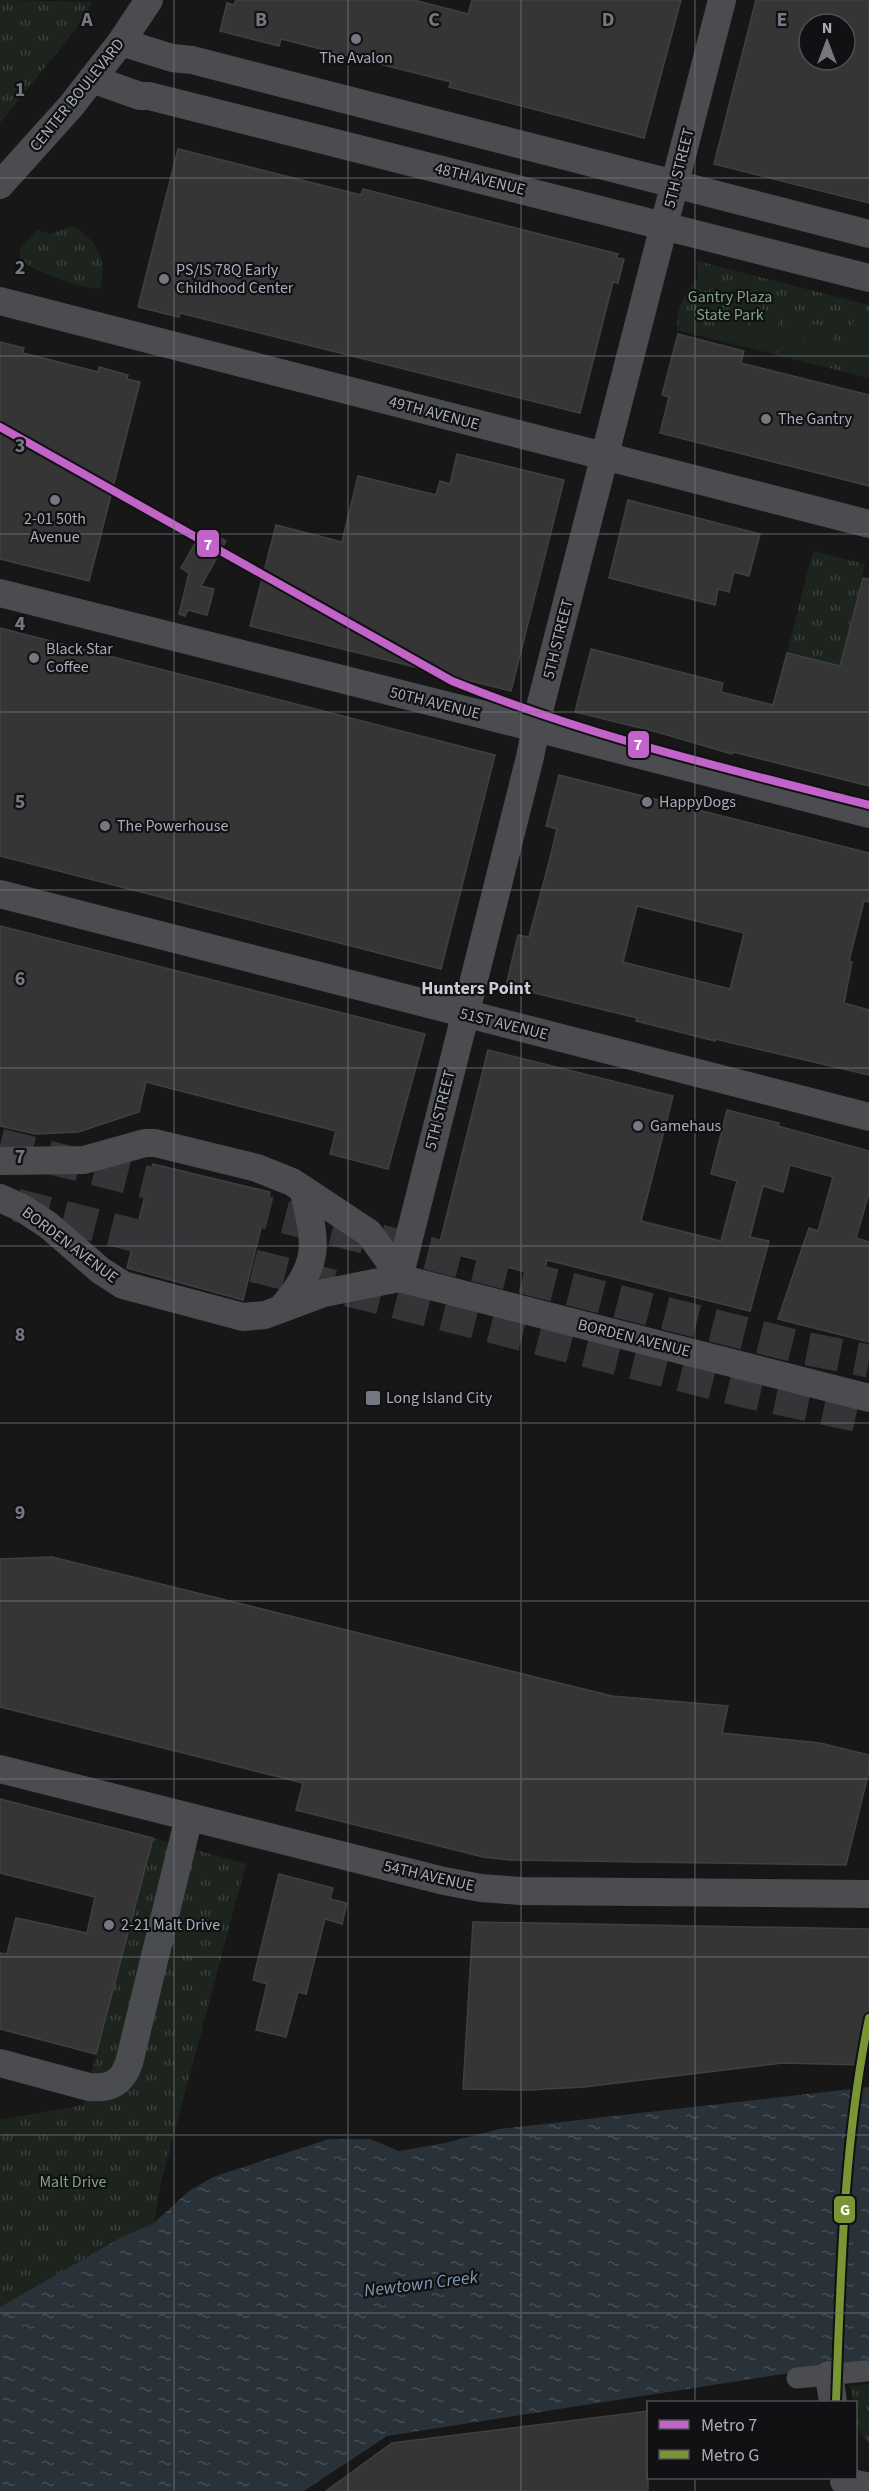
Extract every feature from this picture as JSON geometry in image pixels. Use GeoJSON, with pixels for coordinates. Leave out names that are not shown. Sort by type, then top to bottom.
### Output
{"type":"FeatureCollection","features":[{"type":"Feature","properties":{"kind":"street","name":"CENTER BOULEVARD"},"geometry":{"type":"LineString","coordinates":[[0,185],[71,106],[121,42],[149,0]]}},
{"type":"Feature","properties":{"kind":"street","name":"5TH STREET"},"geometry":{"type":"LineString","coordinates":[[399,1278],[536,728],[722,0]]}},
{"type":"Feature","properties":{"kind":"street"},"geometry":{"type":"LineString","coordinates":[[121,42],[172,58],[192,60],[869,234]]}},
{"type":"Feature","properties":{"kind":"street","name":"48TH AVENUE"},"geometry":{"type":"LineString","coordinates":[[92,79],[140,96],[149,96],[869,278]]}},
{"type":"Feature","properties":{"kind":"street","name":"49TH AVENUE"},"geometry":{"type":"LineString","coordinates":[[0,301],[869,524]]}},
{"type":"Feature","properties":{"kind":"street","name":"50TH AVENUE"},"geometry":{"type":"LineString","coordinates":[[0,593],[869,814]]}},
{"type":"Feature","properties":{"kind":"street","name":"51ST AVENUE"},"geometry":{"type":"LineString","coordinates":[[0,894],[869,1117]]}},
{"type":"Feature","properties":{"kind":"street"},"geometry":{"type":"LineString","coordinates":[[0,1161],[84,1160],[145,1143],[155,1143],[263,1170],[280,1176],[303,1189],[369,1233],[388,1258],[399,1278]]}},
{"type":"Feature","properties":{"kind":"street"},"geometry":{"type":"LineString","coordinates":[[280,1310],[303,1281],[312,1260],[313,1227],[303,1189]]}},
{"type":"Feature","properties":{"kind":"street","name":"BORDEN AVENUE"},"geometry":{"type":"LineString","coordinates":[[0,1198],[22,1208],[48,1225],[100,1270],[123,1285],[243,1317],[255,1317],[280,1310],[324,1293],[399,1278],[869,1398]]}},
{"type":"Feature","properties":{"kind":"street","name":"54TH AVENUE"},"geometry":{"type":"LineString","coordinates":[[0,1769],[444,1881],[502,1891],[869,1894]]}},
{"type":"Feature","properties":{"kind":"street"},"geometry":{"type":"LineString","coordinates":[[0,2063],[89,2087],[103,2088],[115,2084],[124,2076],[189,1817]]}},
{"type":"Feature","properties":{"kind":"street"},"geometry":{"type":"LineString","coordinates":[[797,2378],[866,2371]]}},
{"type":"Feature","properties":{"kind":"street"},"geometry":{"type":"LineString","coordinates":[[829,2374],[833,2401]]}},
{"type":"Feature","properties":{"kind":"green space"},"geometry":{"type":"Polygon","coordinates":[[[0,0],[92,2],[79,25],[0,123],[0,0]]]}},
{"type":"Feature","properties":{"kind":"green space"},"geometry":{"type":"Polygon","coordinates":[[[73,226],[88,238],[98,253],[103,270],[100,289],[58,279],[19,260],[21,247],[37,230],[50,234],[73,226]]]}},
{"type":"Feature","properties":{"kind":"green space","name":"Gantry Plaza State Park"},"geometry":{"type":"Polygon","coordinates":[[[697,261],[869,305],[869,378],[677,330],[682,301],[698,278],[697,261]]]}},
{"type":"Feature","properties":{"kind":"green space"},"geometry":{"type":"Polygon","coordinates":[[[731,302],[753,307],[743,346],[722,340],[731,302]]]}},
{"type":"Feature","properties":{"kind":"green space"},"geometry":{"type":"Polygon","coordinates":[[[758,309],[780,315],[771,353],[750,348],[758,309]]]}},
{"type":"Feature","properties":{"kind":"green space"},"geometry":{"type":"Polygon","coordinates":[[[786,317],[808,322],[798,360],[777,354],[786,317]]]}},
{"type":"Feature","properties":{"kind":"green space"},"geometry":{"type":"Polygon","coordinates":[[[854,319],[869,322],[869,373],[842,367],[854,319]]]}},
{"type":"Feature","properties":{"kind":"green space"},"geometry":{"type":"Polygon","coordinates":[[[813,324],[835,329],[826,367],[804,362],[813,324]]]}},
{"type":"Feature","properties":{"kind":"green space"},"geometry":{"type":"Polygon","coordinates":[[[813,551],[865,564],[840,666],[787,653],[813,551]]]}},
{"type":"Feature","properties":{"kind":"green space","name":"Malt Drive"},"geometry":{"type":"Polygon","coordinates":[[[153,1838],[246,1864],[161,2182],[154,2223],[120,2238],[0,2307],[0,2120],[83,2105],[153,1838]]]}},
{"type":"Feature","properties":{"kind":"green space"},"geometry":{"type":"Polygon","coordinates":[[[869,2384],[869,2443],[859,2430],[857,2401],[853,2401],[850,2386],[869,2384]]]}},
{"type":"Feature","properties":{"kind":"water","name":"Newtown Creek"},"geometry":{"type":"Polygon","coordinates":[[[869,2087],[869,2364],[789,2373],[387,2436],[304,2491],[0,2491],[0,2307],[120,2238],[154,2223],[189,2191],[213,2177],[329,2139],[370,2139],[399,2151],[445,2143],[500,2129],[869,2087]]]}},
{"type":"Feature","properties":{"kind":"building"},"geometry":{"type":"Polygon","coordinates":[[[236,0],[414,0],[468,14],[472,0],[681,0],[644,138],[449,87],[451,82],[281,39],[279,46],[220,31],[227,3],[234,5],[236,0]]]}},
{"type":"Feature","properties":{"kind":"building"},"geometry":{"type":"Polygon","coordinates":[[[756,0],[869,0],[869,203],[714,164],[756,0]]]}},
{"type":"Feature","properties":{"kind":"building"},"geometry":{"type":"Polygon","coordinates":[[[178,149],[361,195],[363,189],[618,254],[616,258],[624,259],[618,283],[613,282],[580,413],[180,313],[179,317],[138,307],[178,149]]]}},
{"type":"Feature","properties":{"kind":"building","name":"The Gantry"},"geometry":{"type":"Polygon","coordinates":[[[678,334],[744,351],[741,363],[869,395],[869,486],[660,433],[669,397],[662,395],[678,334]]]}},
{"type":"Feature","properties":{"kind":"building","name":"2-01 50th Avenue"},"geometry":{"type":"Polygon","coordinates":[[[0,342],[24,348],[23,353],[98,372],[99,367],[128,375],[127,379],[140,382],[89,581],[0,559],[0,342]]]}},
{"type":"Feature","properties":{"kind":"building"},"geometry":{"type":"Polygon","coordinates":[[[457,454],[564,480],[511,691],[250,626],[276,525],[342,542],[358,476],[436,495],[440,481],[450,484],[457,454]]]}},
{"type":"Feature","properties":{"kind":"building"},"geometry":{"type":"Polygon","coordinates":[[[628,500],[760,534],[749,576],[734,572],[729,592],[718,589],[715,605],[609,578],[628,500]]]}},
{"type":"Feature","properties":{"kind":"building"},"geometry":{"type":"Polygon","coordinates":[[[203,529],[226,541],[201,586],[214,589],[207,615],[188,610],[185,616],[179,614],[189,573],[181,568],[203,529]]]}},
{"type":"Feature","properties":{"kind":"building"},"geometry":{"type":"Polygon","coordinates":[[[863,578],[869,579],[869,786],[733,752],[732,754],[657,732],[575,712],[591,649],[723,683],[721,692],[773,705],[787,653],[840,666],[863,578]]]}},
{"type":"Feature","properties":{"kind":"building"},"geometry":{"type":"Polygon","coordinates":[[[0,628],[495,755],[441,969],[0,856],[0,628]]]}},
{"type":"Feature","properties":{"kind":"building"},"geometry":{"type":"Polygon","coordinates":[[[559,775],[869,853],[869,902],[864,901],[849,961],[852,962],[844,1003],[869,1010],[869,1075],[715,1039],[715,1041],[636,1021],[637,1018],[506,986],[518,935],[529,937],[549,862],[557,829],[546,826],[559,775]],[[637,906],[623,962],[730,989],[744,933],[637,906]]]}},
{"type":"Feature","properties":{"kind":"building"},"geometry":{"type":"Polygon","coordinates":[[[0,926],[425,1034],[388,1169],[330,1154],[336,1131],[146,1082],[139,1112],[78,1132],[36,1134],[0,1126],[0,926]]]}},
{"type":"Feature","properties":{"kind":"building"},"geometry":{"type":"Polygon","coordinates":[[[488,1050],[673,1096],[641,1221],[721,1241],[737,1181],[711,1174],[727,1110],[779,1123],[778,1126],[869,1151],[869,1193],[856,1238],[869,1242],[869,1342],[778,1319],[809,1228],[818,1231],[833,1177],[790,1165],[783,1192],[763,1186],[750,1237],[769,1241],[750,1311],[547,1260],[543,1276],[438,1250],[488,1050]]]}},
{"type":"Feature","properties":{"kind":"building"},"geometry":{"type":"Polygon","coordinates":[[[153,1164],[270,1192],[243,1300],[127,1268],[153,1164]]]}},
{"type":"Feature","properties":{"kind":"building"},"geometry":{"type":"Polygon","coordinates":[[[52,1557],[612,1696],[728,1706],[722,1733],[820,1743],[869,1755],[869,1771],[846,1865],[511,1860],[483,1857],[296,1810],[303,1783],[0,1707],[0,1559],[52,1557]]]}},
{"type":"Feature","properties":{"kind":"building","name":"2-21 Malt Drive"},"geometry":{"type":"Polygon","coordinates":[[[0,1799],[153,1838],[96,2054],[0,2029],[0,1953],[7,1954],[16,1918],[87,1933],[95,1897],[0,1873],[0,1799]]]}},
{"type":"Feature","properties":{"kind":"building"},"geometry":{"type":"Polygon","coordinates":[[[279,1874],[333,1888],[330,1899],[347,1903],[342,1924],[325,1919],[306,1994],[298,1992],[286,2037],[256,2030],[267,1984],[253,1980],[279,1874]]]}},
{"type":"Feature","properties":{"kind":"building"},"geometry":{"type":"Polygon","coordinates":[[[473,1922],[869,1929],[869,2047],[864,2065],[782,2063],[584,2087],[529,2090],[463,2089],[473,1922]]]}},
{"type":"Feature","properties":{"kind":"building"},"geometry":{"type":"Polygon","coordinates":[[[647,2411],[648,2491],[326,2491],[392,2443],[647,2411]]]}},
{"type":"Feature","properties":{"kind":"tunnel"},"geometry":{"type":"LineString","coordinates":[[0,1145],[799,1347],[869,1361]]}},
{"type":"Feature","properties":{"kind":"tunnel"},"geometry":{"type":"LineString","coordinates":[[16,1205],[748,1392],[869,1418]]}},
{"type":"Feature","properties":{"kind":"metro line","name":"7"},"geometry":{"type":"LineString","coordinates":[[0,427],[452,681],[554,719],[606,735],[869,805]]}},
{"type":"Feature","properties":{"kind":"metro line","name":"G"},"geometry":{"type":"LineString","coordinates":[[836,2401],[848,2161],[860,2066],[869,2018]]}},
{"type":"Feature","properties":{"kind":"place","name":"The Avalon"},"geometry":{"type":"Point","coordinates":[356,39]}},
{"type":"Feature","properties":{"kind":"place","name":"PS/IS 78Q Early Childhood Center"},"geometry":{"type":"Point","coordinates":[164,279]}},
{"type":"Feature","properties":{"kind":"place","name":"The Gantry"},"geometry":{"type":"Point","coordinates":[766,419]}},
{"type":"Feature","properties":{"kind":"place","name":"2-01 50th Avenue"},"geometry":{"type":"Point","coordinates":[55,500]}},
{"type":"Feature","properties":{"kind":"place","name":"Black Star Coffee"},"geometry":{"type":"Point","coordinates":[34,658]}},
{"type":"Feature","properties":{"kind":"place","name":"HappyDogs"},"geometry":{"type":"Point","coordinates":[647,802]}},
{"type":"Feature","properties":{"kind":"place","name":"The Powerhouse"},"geometry":{"type":"Point","coordinates":[105,826]}},
{"type":"Feature","properties":{"kind":"place","name":"Gamehaus"},"geometry":{"type":"Point","coordinates":[638,1126]}},
{"type":"Feature","properties":{"kind":"place","name":"Long Island City"},"geometry":{"type":"Point","coordinates":[373,1398]}},
{"type":"Feature","properties":{"kind":"place","name":"2-21 Malt Drive"},"geometry":{"type":"Point","coordinates":[109,1925]}},
{"type":"Feature","properties":{"kind":"district","name":"Hunters Point"},"geometry":{"type":"Point","coordinates":[476,988]}}]}
